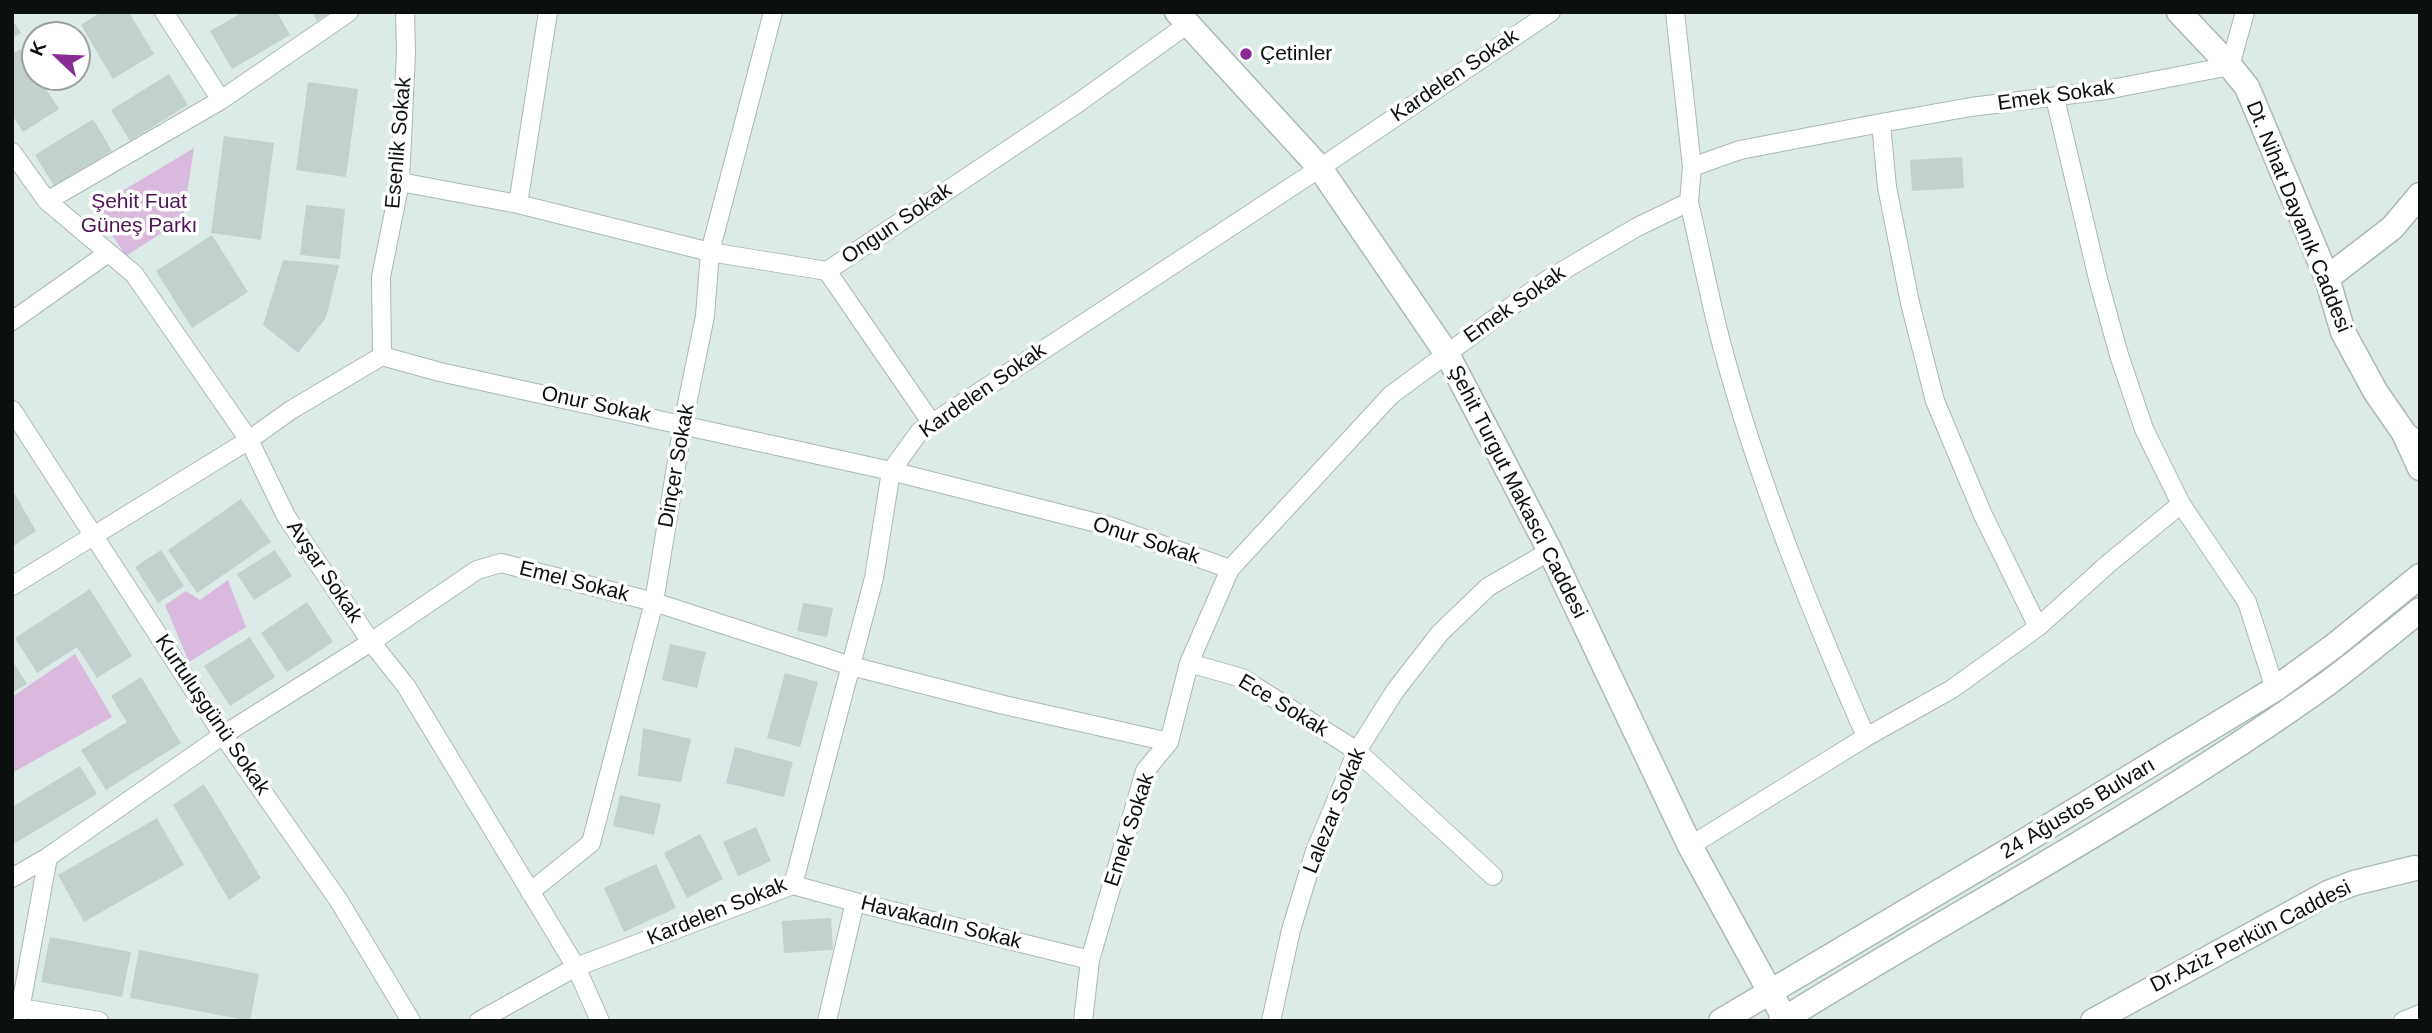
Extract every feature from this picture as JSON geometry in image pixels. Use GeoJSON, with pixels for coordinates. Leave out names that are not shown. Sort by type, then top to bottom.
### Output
{"type":"FeatureCollection","features":[{"type":"Feature","properties":{"kind":"street"},"geometry":{"type":"LineString","coordinates":[[164,12],[221,100]]}},
{"type":"Feature","properties":{"kind":"street"},"geometry":{"type":"LineString","coordinates":[[47,201],[221,100],[349,12]]}},
{"type":"Feature","properties":{"kind":"street","name":"Esenlik Sokak"},"geometry":{"type":"LineString","coordinates":[[382,356],[381,277],[400,182],[407,53],[405,12]]}},
{"type":"Feature","properties":{"kind":"street"},"geometry":{"type":"LineString","coordinates":[[518,204],[548,12]]}},
{"type":"Feature","properties":{"kind":"street","name":"Dinçer Sokak"},"geometry":{"type":"LineString","coordinates":[[530,892],[591,844],[654,602],[683,424],[705,316],[710,251],[773,12]]}},
{"type":"Feature","properties":{"kind":"street","name":"Kardelen Sokak"},"geometry":{"type":"LineString","coordinates":[[480,1021],[576,968],[793,884],[874,578],[891,471],[920,430],[1320,168],[1551,12]]}},
{"type":"Feature","properties":{"kind":"street"},"geometry":{"type":"LineString","coordinates":[[1675,12],[1692,167],[1689,202],[1721,341],[1779,526],[1822,636],[1866,737]]}},
{"type":"Feature","properties":{"kind":"street","name":"Dt. Nihat Dayanık Caddesi"},"geometry":{"type":"LineString","coordinates":[[2179,12],[2247,87],[2327,278],[2343,332],[2375,391],[2412,440],[2420,468]]}},
{"type":"Feature","properties":{"kind":"street"},"geometry":{"type":"LineString","coordinates":[[2230,66],[2245,12]]}},
{"type":"Feature","properties":{"kind":"street","name":"Ongun Sokak"},"geometry":{"type":"LineString","coordinates":[[400,182],[518,204],[710,251],[827,271],[1078,103],[1183,18]]}},
{"type":"Feature","properties":{"kind":"street","name":"Şehit Turgut Makascı Caddesi"},"geometry":{"type":"LineString","coordinates":[[1183,18],[1320,168],[1447,354],[1550,551],[1690,846],[1783,1020]]}},
{"type":"Feature","properties":{"kind":"street","name":"Emek Sokak"},"geometry":{"type":"LineString","coordinates":[[1692,167],[1740,150],[1881,123],[1971,107],[2055,98],[2230,66]]}},
{"type":"Feature","properties":{"kind":"street"},"geometry":{"type":"LineString","coordinates":[[2055,98],[2098,279],[2119,355],[2144,429],[2180,505],[2248,601],[2275,689]]}},
{"type":"Feature","properties":{"kind":"street"},"geometry":{"type":"LineString","coordinates":[[1881,123],[1887,187],[1910,303],[1935,401],[1983,515],[2038,627]]}},
{"type":"Feature","properties":{"kind":"street","name":"Avşar Sokak"},"geometry":{"type":"LineString","coordinates":[[12,152],[47,201],[134,274],[249,440],[286,516],[371,642],[406,686],[576,968],[600,1021]]}},
{"type":"Feature","properties":{"kind":"street"},"geometry":{"type":"LineString","coordinates":[[2327,278],[2392,228],[2420,195]]}},
{"type":"Feature","properties":{"kind":"street","name":"Emek Sokak"},"geometry":{"type":"LineString","coordinates":[[1083,1021],[1090,960],[1145,771],[1169,743],[1189,663],[1230,569],[1391,395],[1547,280],[1637,227],[1689,202]]}},
{"type":"Feature","properties":{"kind":"street"},"geometry":{"type":"LineString","coordinates":[[12,321],[108,253]]}},
{"type":"Feature","properties":{"kind":"street"},"geometry":{"type":"LineString","coordinates":[[827,271],[931,422]]}},
{"type":"Feature","properties":{"kind":"street"},"geometry":{"type":"LineString","coordinates":[[12,586],[249,440],[291,410],[382,356]]}},
{"type":"Feature","properties":{"kind":"street","name":"Onur Sokak"},"geometry":{"type":"LineString","coordinates":[[382,356],[440,372],[891,471],[1109,526],[1230,569]]}},
{"type":"Feature","properties":{"kind":"street","name":"Kurtuluşgünü Sokak"},"geometry":{"type":"LineString","coordinates":[[12,410],[223,735],[339,901],[411,1021]]}},
{"type":"Feature","properties":{"kind":"street"},"geometry":{"type":"LineString","coordinates":[[1690,846],[1866,737],[1952,689],[2038,627],[2108,564],[2180,505]]}},
{"type":"Feature","properties":{"kind":"street","name":"Lalezar Sokak"},"geometry":{"type":"LineString","coordinates":[[1271,1021],[1291,930],[1315,851],[1357,751],[1395,691],[1440,633],[1488,587],[1550,551]]}},
{"type":"Feature","properties":{"kind":"street","name":"Emel Sokak"},"geometry":{"type":"LineString","coordinates":[[12,878],[48,857],[223,735],[371,642],[477,570],[501,563],[654,602],[851,666],[1169,743]]}},
{"type":"Feature","properties":{"kind":"street","name":"24 Ağustos Bulvarı"},"geometry":{"type":"LineString","coordinates":[[1721,1021],[2275,689],[2334,646],[2420,576]]}},
{"type":"Feature","properties":{"kind":"street","name":"24 Ağustos Bulvarı"},"geometry":{"type":"LineString","coordinates":[[1783,1020],[2201,768],[2330,681],[2420,610]]}},
{"type":"Feature","properties":{"kind":"street","name":"Ece Sokak"},"geometry":{"type":"LineString","coordinates":[[1189,663],[1242,678],[1357,751],[1493,876]]}},
{"type":"Feature","properties":{"kind":"street"},"geometry":{"type":"LineString","coordinates":[[48,857],[19,1014],[99,1021]]}},
{"type":"Feature","properties":{"kind":"street","name":"Dr.Aziz Perkün Caddesi"},"geometry":{"type":"LineString","coordinates":[[2093,1021],[2328,893],[2354,883],[2418,867]]}},
{"type":"Feature","properties":{"kind":"street","name":"Havakadın Sokak"},"geometry":{"type":"LineString","coordinates":[[793,884],[1090,960]]}},
{"type":"Feature","properties":{"kind":"street"},"geometry":{"type":"LineString","coordinates":[[827,1021],[855,902]]}},
{"type":"Feature","properties":{"kind":"street"},"geometry":{"type":"LineString","coordinates":[[2403,1021],[2420,1014]]}},
{"type":"Feature","properties":{"kind":"green space","name":"Şehit Fuat Güneş Parkı"},"geometry":{"type":"Polygon","coordinates":[[[194,148],[183,219],[126,256],[94,208],[194,148]]]}},
{"type":"Feature","properties":{"kind":"green space"},"geometry":{"type":"Polygon","coordinates":[[[228,580],[246,627],[189,662],[165,605],[186,591],[200,600],[228,580]]]}},
{"type":"Feature","properties":{"kind":"green space"},"geometry":{"type":"Polygon","coordinates":[[[75,654],[112,717],[12,773],[12,697],[75,654]]]}},
{"type":"Feature","properties":{"kind":"building"},"geometry":{"type":"Polygon","coordinates":[[[101,12],[129,12],[154,54],[113,79],[91,42],[91,21],[87,21],[101,12]]]}},
{"type":"Feature","properties":{"kind":"building"},"geometry":{"type":"Polygon","coordinates":[[[243,12],[277,12],[290,35],[232,69],[210,31],[243,12]]]}},
{"type":"Feature","properties":{"kind":"building"},"geometry":{"type":"Polygon","coordinates":[[[312,12],[330,12],[317,21],[312,12]]]}},
{"type":"Feature","properties":{"kind":"building"},"geometry":{"type":"Polygon","coordinates":[[[12,19],[21,33],[12,38],[12,19]]]}},
{"type":"Feature","properties":{"kind":"building"},"geometry":{"type":"Polygon","coordinates":[[[21,51],[21,91],[47,91],[59,109],[23,132],[12,115],[12,54],[21,51]]]}},
{"type":"Feature","properties":{"kind":"building"},"geometry":{"type":"Polygon","coordinates":[[[169,74],[188,105],[130,141],[111,110],[169,74]]]}},
{"type":"Feature","properties":{"kind":"building"},"geometry":{"type":"Polygon","coordinates":[[[308,82],[358,89],[346,177],[296,170],[308,82]]]}},
{"type":"Feature","properties":{"kind":"building"},"geometry":{"type":"Polygon","coordinates":[[[93,119],[112,151],[54,186],[35,155],[93,119]]]}},
{"type":"Feature","properties":{"kind":"building"},"geometry":{"type":"Polygon","coordinates":[[[224,136],[274,143],[261,240],[211,233],[224,136]]]}},
{"type":"Feature","properties":{"kind":"building"},"geometry":{"type":"Polygon","coordinates":[[[1962,157],[1964,188],[1912,191],[1910,160],[1962,157]]]}},
{"type":"Feature","properties":{"kind":"building"},"geometry":{"type":"Polygon","coordinates":[[[306,205],[345,209],[340,259],[300,255],[306,205]]]}},
{"type":"Feature","properties":{"kind":"building"},"geometry":{"type":"Polygon","coordinates":[[[212,235],[248,292],[192,328],[156,271],[212,235]]]}},
{"type":"Feature","properties":{"kind":"building"},"geometry":{"type":"Polygon","coordinates":[[[283,260],[339,265],[326,318],[298,353],[263,325],[283,260]]]}},
{"type":"Feature","properties":{"kind":"building"},"geometry":{"type":"Polygon","coordinates":[[[12,489],[36,531],[12,547],[12,489]]]}},
{"type":"Feature","properties":{"kind":"building"},"geometry":{"type":"Polygon","coordinates":[[[241,499],[271,542],[197,593],[168,550],[241,499]]]}},
{"type":"Feature","properties":{"kind":"building"},"geometry":{"type":"Polygon","coordinates":[[[161,550],[184,586],[158,603],[135,567],[161,550]]]}},
{"type":"Feature","properties":{"kind":"building"},"geometry":{"type":"Polygon","coordinates":[[[275,550],[292,576],[254,600],[237,574],[275,550]]]}},
{"type":"Feature","properties":{"kind":"building"},"geometry":{"type":"Polygon","coordinates":[[[90,589],[132,656],[97,678],[77,647],[37,673],[15,638],[90,589]]]}},
{"type":"Feature","properties":{"kind":"building"},"geometry":{"type":"Polygon","coordinates":[[[307,602],[333,642],[287,672],[261,633],[307,602]]]}},
{"type":"Feature","properties":{"kind":"building"},"geometry":{"type":"Polygon","coordinates":[[[803,603],[833,608],[827,637],[797,631],[803,603]]]}},
{"type":"Feature","properties":{"kind":"building"},"geometry":{"type":"Polygon","coordinates":[[[250,637],[275,677],[230,706],[204,666],[250,637]]]}},
{"type":"Feature","properties":{"kind":"building"},"geometry":{"type":"Polygon","coordinates":[[[670,644],[706,652],[697,688],[662,680],[670,644]]]}},
{"type":"Feature","properties":{"kind":"building"},"geometry":{"type":"Polygon","coordinates":[[[12,660],[27,684],[12,693],[12,660]]]}},
{"type":"Feature","properties":{"kind":"building"},"geometry":{"type":"Polygon","coordinates":[[[785,673],[818,682],[800,747],[767,738],[785,673]]]}},
{"type":"Feature","properties":{"kind":"building"},"geometry":{"type":"Polygon","coordinates":[[[141,677],[181,743],[106,790],[81,750],[127,722],[111,696],[141,677]]]}},
{"type":"Feature","properties":{"kind":"building"},"geometry":{"type":"Polygon","coordinates":[[[643,728],[691,739],[681,782],[638,776],[643,728]]]}},
{"type":"Feature","properties":{"kind":"building"},"geometry":{"type":"Polygon","coordinates":[[[735,747],[793,762],[784,797],[726,783],[735,747]]]}},
{"type":"Feature","properties":{"kind":"building"},"geometry":{"type":"Polygon","coordinates":[[[80,766],[97,794],[12,845],[12,807],[80,766]]]}},
{"type":"Feature","properties":{"kind":"building"},"geometry":{"type":"Polygon","coordinates":[[[204,784],[261,878],[229,900],[173,805],[204,784]]]}},
{"type":"Feature","properties":{"kind":"building"},"geometry":{"type":"Polygon","coordinates":[[[620,795],[661,804],[654,835],[613,826],[620,795]]]}},
{"type":"Feature","properties":{"kind":"building"},"geometry":{"type":"Polygon","coordinates":[[[157,818],[184,865],[84,922],[58,875],[157,818]]]}},
{"type":"Feature","properties":{"kind":"building"},"geometry":{"type":"Polygon","coordinates":[[[756,827],[771,861],[738,876],[723,842],[756,827]]]}},
{"type":"Feature","properties":{"kind":"building"},"geometry":{"type":"Polygon","coordinates":[[[700,834],[723,879],[687,898],[664,853],[700,834]]]}},
{"type":"Feature","properties":{"kind":"building"},"geometry":{"type":"Polygon","coordinates":[[[656,864],[676,908],[624,932],[604,888],[656,864]]]}},
{"type":"Feature","properties":{"kind":"building"},"geometry":{"type":"Polygon","coordinates":[[[831,918],[833,950],[784,953],[782,921],[831,918]]]}},
{"type":"Feature","properties":{"kind":"building"},"geometry":{"type":"Polygon","coordinates":[[[50,937],[131,952],[122,997],[41,982],[50,937]]]}},
{"type":"Feature","properties":{"kind":"building"},"geometry":{"type":"Polygon","coordinates":[[[139,950],[259,974],[250,1021],[130,998],[139,950]]]}},
{"type":"Feature","properties":{"kind":"place","name":"Çetinler"},"geometry":{"type":"Point","coordinates":[1246,54]}}]}
